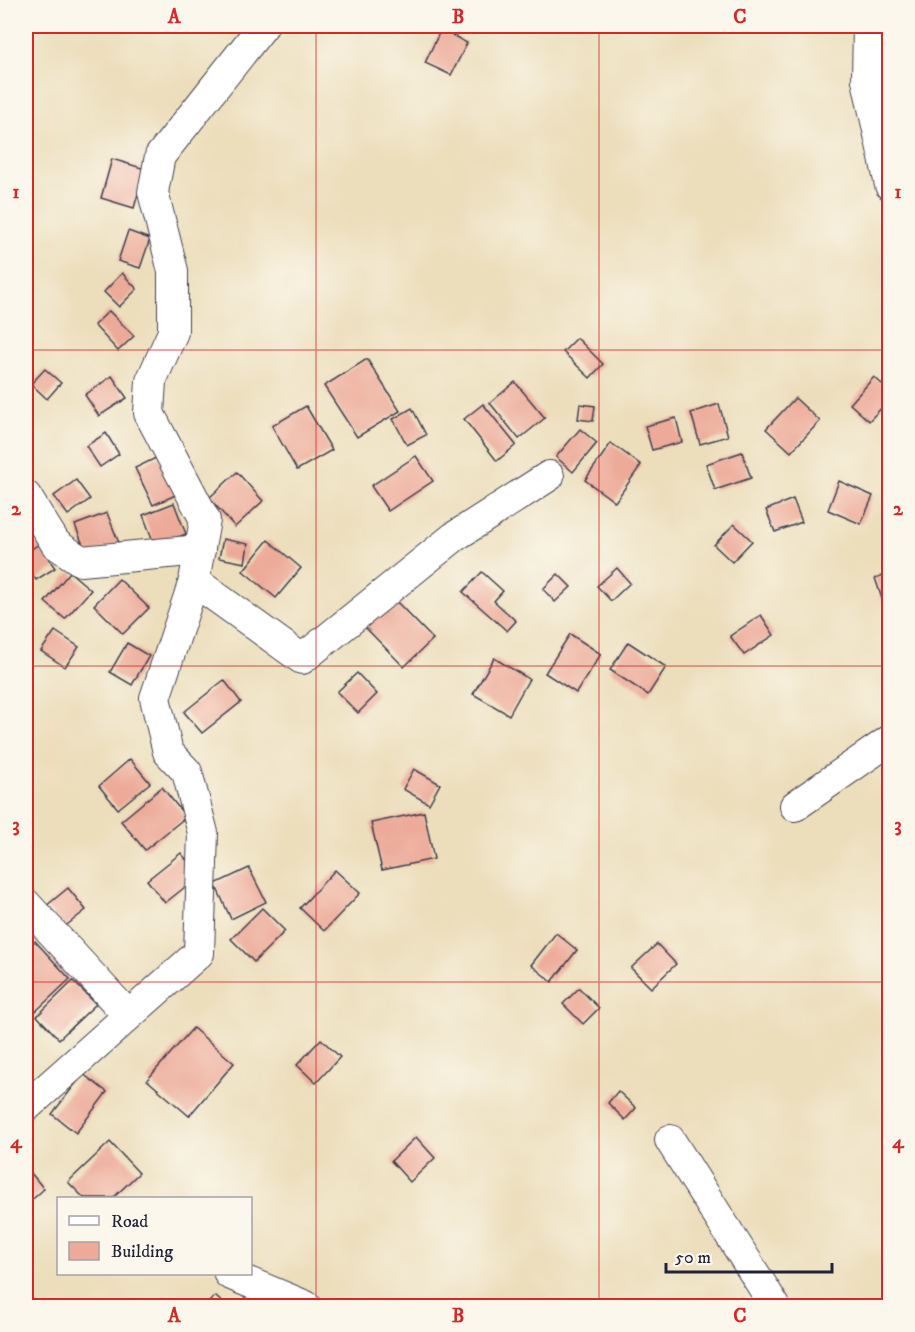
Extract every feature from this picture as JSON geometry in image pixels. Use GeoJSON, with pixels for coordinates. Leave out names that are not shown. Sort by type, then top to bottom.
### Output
{"type":"FeatureCollection","features":[{"type":"Feature","properties":{"kind":"street"},"geometry":{"type":"LineString","coordinates":[[26,1107],[199,953],[203,833],[187,772],[168,752],[155,698],[194,581],[205,520],[149,413],[151,381],[173,332],[173,271],[153,192],[160,156],[263,26]]}},
{"type":"Feature","properties":{"kind":"street"},"geometry":{"type":"LineString","coordinates":[[868,26],[867,80],[890,185]]}},
{"type":"Feature","properties":{"kind":"street"},"geometry":{"type":"LineString","coordinates":[[194,581],[302,659],[454,537],[549,476]]}},
{"type":"Feature","properties":{"kind":"street"},"geometry":{"type":"LineString","coordinates":[[26,496],[56,544],[81,561],[200,550]]}},
{"type":"Feature","properties":{"kind":"street"},"geometry":{"type":"LineString","coordinates":[[795,806],[890,740]]}},
{"type":"Feature","properties":{"kind":"street"},"geometry":{"type":"LineString","coordinates":[[26,904],[128,1015]]}},
{"type":"Feature","properties":{"kind":"street"},"geometry":{"type":"LineString","coordinates":[[670,1140],[775,1306]]}},
{"type":"Feature","properties":{"kind":"street"},"geometry":{"type":"LineString","coordinates":[[231,1275],[306,1306]]}},
{"type":"Feature","properties":{"kind":"building"},"geometry":{"type":"Polygon","coordinates":[[[441,29],[467,43],[451,75],[425,63],[441,29]]]}},
{"type":"Feature","properties":{"kind":"building"},"geometry":{"type":"Polygon","coordinates":[[[112,159],[145,169],[134,208],[101,198],[112,159]]]}},
{"type":"Feature","properties":{"kind":"building"},"geometry":{"type":"Polygon","coordinates":[[[128,231],[150,239],[140,268],[118,261],[128,231]]]}},
{"type":"Feature","properties":{"kind":"building"},"geometry":{"type":"Polygon","coordinates":[[[122,273],[137,289],[119,307],[104,292],[122,273]]]}},
{"type":"Feature","properties":{"kind":"building"},"geometry":{"type":"Polygon","coordinates":[[[109,311],[134,336],[118,351],[94,325],[109,311]]]}},
{"type":"Feature","properties":{"kind":"building"},"geometry":{"type":"Polygon","coordinates":[[[577,338],[603,364],[590,378],[563,352],[577,338]]]}},
{"type":"Feature","properties":{"kind":"building"},"geometry":{"type":"Polygon","coordinates":[[[367,359],[400,411],[357,437],[324,386],[367,359]]]}},
{"type":"Feature","properties":{"kind":"building"},"geometry":{"type":"Polygon","coordinates":[[[45,369],[61,383],[47,399],[31,384],[45,369]]]}},
{"type":"Feature","properties":{"kind":"building"},"geometry":{"type":"Polygon","coordinates":[[[112,376],[127,398],[99,416],[85,395],[112,376]]]}},
{"type":"Feature","properties":{"kind":"building"},"geometry":{"type":"Polygon","coordinates":[[[874,377],[890,391],[890,399],[869,421],[850,404],[874,377]]]}},
{"type":"Feature","properties":{"kind":"building"},"geometry":{"type":"Polygon","coordinates":[[[515,382],[545,418],[519,439],[490,403],[515,382]]]}},
{"type":"Feature","properties":{"kind":"building"},"geometry":{"type":"Polygon","coordinates":[[[795,398],[820,421],[791,452],[766,429],[795,398]]]}},
{"type":"Feature","properties":{"kind":"building"},"geometry":{"type":"Polygon","coordinates":[[[483,404],[516,445],[497,461],[464,419],[483,404]]]}},
{"type":"Feature","properties":{"kind":"building"},"geometry":{"type":"Polygon","coordinates":[[[580,404],[595,406],[593,421],[578,419],[580,404]]]}},
{"type":"Feature","properties":{"kind":"building"},"geometry":{"type":"Polygon","coordinates":[[[719,404],[728,436],[700,444],[691,413],[719,404]]]}},
{"type":"Feature","properties":{"kind":"building"},"geometry":{"type":"Polygon","coordinates":[[[306,406],[332,450],[297,470],[272,426],[306,406]]]}},
{"type":"Feature","properties":{"kind":"building"},"geometry":{"type":"Polygon","coordinates":[[[412,408],[426,435],[407,445],[393,419],[412,408]]]}},
{"type":"Feature","properties":{"kind":"building"},"geometry":{"type":"Polygon","coordinates":[[[676,418],[682,442],[652,450],[645,426],[676,418]]]}},
{"type":"Feature","properties":{"kind":"building"},"geometry":{"type":"Polygon","coordinates":[[[580,429],[597,443],[573,472],[556,457],[580,429]]]}},
{"type":"Feature","properties":{"kind":"building"},"geometry":{"type":"Polygon","coordinates":[[[106,433],[119,454],[100,467],[86,446],[106,433]]]}},
{"type":"Feature","properties":{"kind":"building"},"geometry":{"type":"Polygon","coordinates":[[[611,443],[641,465],[615,502],[585,480],[611,443]]]}},
{"type":"Feature","properties":{"kind":"building"},"geometry":{"type":"Polygon","coordinates":[[[742,452],[751,478],[715,490],[706,464],[742,452]]]}},
{"type":"Feature","properties":{"kind":"building"},"geometry":{"type":"Polygon","coordinates":[[[160,456],[178,494],[153,505],[135,468],[160,456]]]}},
{"type":"Feature","properties":{"kind":"building"},"geometry":{"type":"Polygon","coordinates":[[[416,456],[433,481],[388,511],[371,486],[416,456]]]}},
{"type":"Feature","properties":{"kind":"building"},"geometry":{"type":"Polygon","coordinates":[[[237,472],[263,501],[235,527],[209,498],[237,472]]]}},
{"type":"Feature","properties":{"kind":"building"},"geometry":{"type":"Polygon","coordinates":[[[76,480],[90,499],[68,515],[54,496],[76,480]]]}},
{"type":"Feature","properties":{"kind":"building"},"geometry":{"type":"Polygon","coordinates":[[[839,481],[873,496],[861,524],[828,510],[839,481]]]}},
{"type":"Feature","properties":{"kind":"building"},"geometry":{"type":"Polygon","coordinates":[[[793,499],[802,522],[775,532],[766,510],[793,499]]]}},
{"type":"Feature","properties":{"kind":"building"},"geometry":{"type":"Polygon","coordinates":[[[174,503],[186,534],[155,546],[143,515],[174,503]]]}},
{"type":"Feature","properties":{"kind":"building"},"geometry":{"type":"Polygon","coordinates":[[[107,513],[119,543],[87,555],[75,525],[107,513]]]}},
{"type":"Feature","properties":{"kind":"building"},"geometry":{"type":"Polygon","coordinates":[[[734,524],[752,541],[732,562],[714,545],[734,524]]]}},
{"type":"Feature","properties":{"kind":"building"},"geometry":{"type":"Polygon","coordinates":[[[223,539],[248,544],[245,563],[219,558],[223,539]]]}},
{"type":"Feature","properties":{"kind":"building"},"geometry":{"type":"Polygon","coordinates":[[[268,540],[301,568],[276,598],[243,571],[268,540]]]}},
{"type":"Feature","properties":{"kind":"building"},"geometry":{"type":"Polygon","coordinates":[[[39,544],[55,568],[36,580],[26,564],[26,553],[39,544]]]}},
{"type":"Feature","properties":{"kind":"building"},"geometry":{"type":"Polygon","coordinates":[[[617,568],[630,583],[611,601],[597,586],[617,568]]]}},
{"type":"Feature","properties":{"kind":"building"},"geometry":{"type":"Polygon","coordinates":[[[70,572],[91,590],[65,619],[45,602],[70,572]]]}},
{"type":"Feature","properties":{"kind":"building"},"geometry":{"type":"Polygon","coordinates":[[[482,572],[503,591],[494,601],[516,621],[507,631],[463,592],[482,572]]]}},
{"type":"Feature","properties":{"kind":"building"},"geometry":{"type":"Polygon","coordinates":[[[890,573],[890,604],[884,605],[875,578],[890,573]]]}},
{"type":"Feature","properties":{"kind":"building"},"geometry":{"type":"Polygon","coordinates":[[[558,574],[571,587],[555,602],[543,589],[558,574]]]}},
{"type":"Feature","properties":{"kind":"building"},"geometry":{"type":"Polygon","coordinates":[[[119,579],[149,608],[123,634],[94,605],[119,579]]]}},
{"type":"Feature","properties":{"kind":"building"},"geometry":{"type":"Polygon","coordinates":[[[393,598],[433,639],[404,667],[364,626],[393,598]]]}},
{"type":"Feature","properties":{"kind":"building"},"geometry":{"type":"Polygon","coordinates":[[[761,615],[774,635],[744,655],[730,636],[761,615]]]}},
{"type":"Feature","properties":{"kind":"building"},"geometry":{"type":"Polygon","coordinates":[[[55,631],[79,647],[65,667],[41,651],[55,631]]]}},
{"type":"Feature","properties":{"kind":"building"},"geometry":{"type":"Polygon","coordinates":[[[570,634],[601,654],[576,693],[545,673],[570,634]]]}},
{"type":"Feature","properties":{"kind":"building"},"geometry":{"type":"Polygon","coordinates":[[[628,642],[666,667],[648,695],[610,670],[628,642]]]}},
{"type":"Feature","properties":{"kind":"building"},"geometry":{"type":"Polygon","coordinates":[[[127,643],[149,656],[132,685],[110,672],[127,643]]]}},
{"type":"Feature","properties":{"kind":"building"},"geometry":{"type":"Polygon","coordinates":[[[494,658],[529,679],[509,715],[473,694],[494,658]]]}},
{"type":"Feature","properties":{"kind":"building"},"geometry":{"type":"Polygon","coordinates":[[[357,673],[377,694],[358,713],[337,692],[357,673]]]}},
{"type":"Feature","properties":{"kind":"building"},"geometry":{"type":"Polygon","coordinates":[[[224,680],[241,702],[202,733],[184,712],[224,680]]]}},
{"type":"Feature","properties":{"kind":"building"},"geometry":{"type":"Polygon","coordinates":[[[130,759],[150,783],[118,809],[99,786],[130,759]]]}},
{"type":"Feature","properties":{"kind":"building"},"geometry":{"type":"Polygon","coordinates":[[[414,769],[440,784],[429,804],[403,789],[414,769]]]}},
{"type":"Feature","properties":{"kind":"building"},"geometry":{"type":"Polygon","coordinates":[[[162,787],[186,817],[145,850],[121,821],[162,787]]]}},
{"type":"Feature","properties":{"kind":"building"},"geometry":{"type":"Polygon","coordinates":[[[424,812],[434,859],[382,870],[371,823],[424,812]]]}},
{"type":"Feature","properties":{"kind":"building"},"geometry":{"type":"Polygon","coordinates":[[[181,853],[199,876],[165,903],[147,880],[181,853]]]}},
{"type":"Feature","properties":{"kind":"building"},"geometry":{"type":"Polygon","coordinates":[[[249,868],[266,902],[231,919],[215,884],[249,868]]]}},
{"type":"Feature","properties":{"kind":"building"},"geometry":{"type":"Polygon","coordinates":[[[335,870],[360,893],[324,931],[300,908],[335,870]]]}},
{"type":"Feature","properties":{"kind":"building"},"geometry":{"type":"Polygon","coordinates":[[[68,888],[86,910],[63,928],[46,906],[68,888]]]}},
{"type":"Feature","properties":{"kind":"building"},"geometry":{"type":"Polygon","coordinates":[[[262,908],[285,931],[254,962],[231,939],[262,908]]]}},
{"type":"Feature","properties":{"kind":"building"},"geometry":{"type":"Polygon","coordinates":[[[556,933],[577,950],[552,982],[531,965],[556,933]]]}},
{"type":"Feature","properties":{"kind":"building"},"geometry":{"type":"Polygon","coordinates":[[[35,941],[70,979],[34,1013],[26,1004],[26,950],[35,941]]]}},
{"type":"Feature","properties":{"kind":"building"},"geometry":{"type":"Polygon","coordinates":[[[657,944],[676,964],[651,988],[631,968],[657,944]]]}},
{"type":"Feature","properties":{"kind":"building"},"geometry":{"type":"Polygon","coordinates":[[[73,981],[96,1004],[59,1039],[37,1016],[73,981]]]}},
{"type":"Feature","properties":{"kind":"building"},"geometry":{"type":"Polygon","coordinates":[[[579,988],[599,1008],[583,1024],[563,1004],[579,988]]]}},
{"type":"Feature","properties":{"kind":"building"},"geometry":{"type":"Polygon","coordinates":[[[193,1028],[234,1063],[189,1116],[147,1080],[193,1028]]]}},
{"type":"Feature","properties":{"kind":"building"},"geometry":{"type":"Polygon","coordinates":[[[321,1039],[340,1057],[316,1083],[297,1065],[321,1039]]]}},
{"type":"Feature","properties":{"kind":"building"},"geometry":{"type":"Polygon","coordinates":[[[83,1074],[107,1092],[76,1133],[52,1114],[83,1074]]]}},
{"type":"Feature","properties":{"kind":"building"},"geometry":{"type":"Polygon","coordinates":[[[618,1091],[636,1108],[625,1120],[608,1103],[618,1091]]]}},
{"type":"Feature","properties":{"kind":"building"},"geometry":{"type":"Polygon","coordinates":[[[416,1137],[435,1158],[410,1182],[391,1161],[416,1137]]]}},
{"type":"Feature","properties":{"kind":"building"},"geometry":{"type":"Polygon","coordinates":[[[110,1142],[139,1173],[114,1197],[83,1197],[68,1182],[110,1142]]]}},
{"type":"Feature","properties":{"kind":"building"},"geometry":{"type":"Polygon","coordinates":[[[26,1167],[44,1189],[26,1205],[26,1167]]]}},
{"type":"Feature","properties":{"kind":"building"},"geometry":{"type":"Polygon","coordinates":[[[215,1296],[226,1306],[205,1306],[215,1296]]]}}]}
